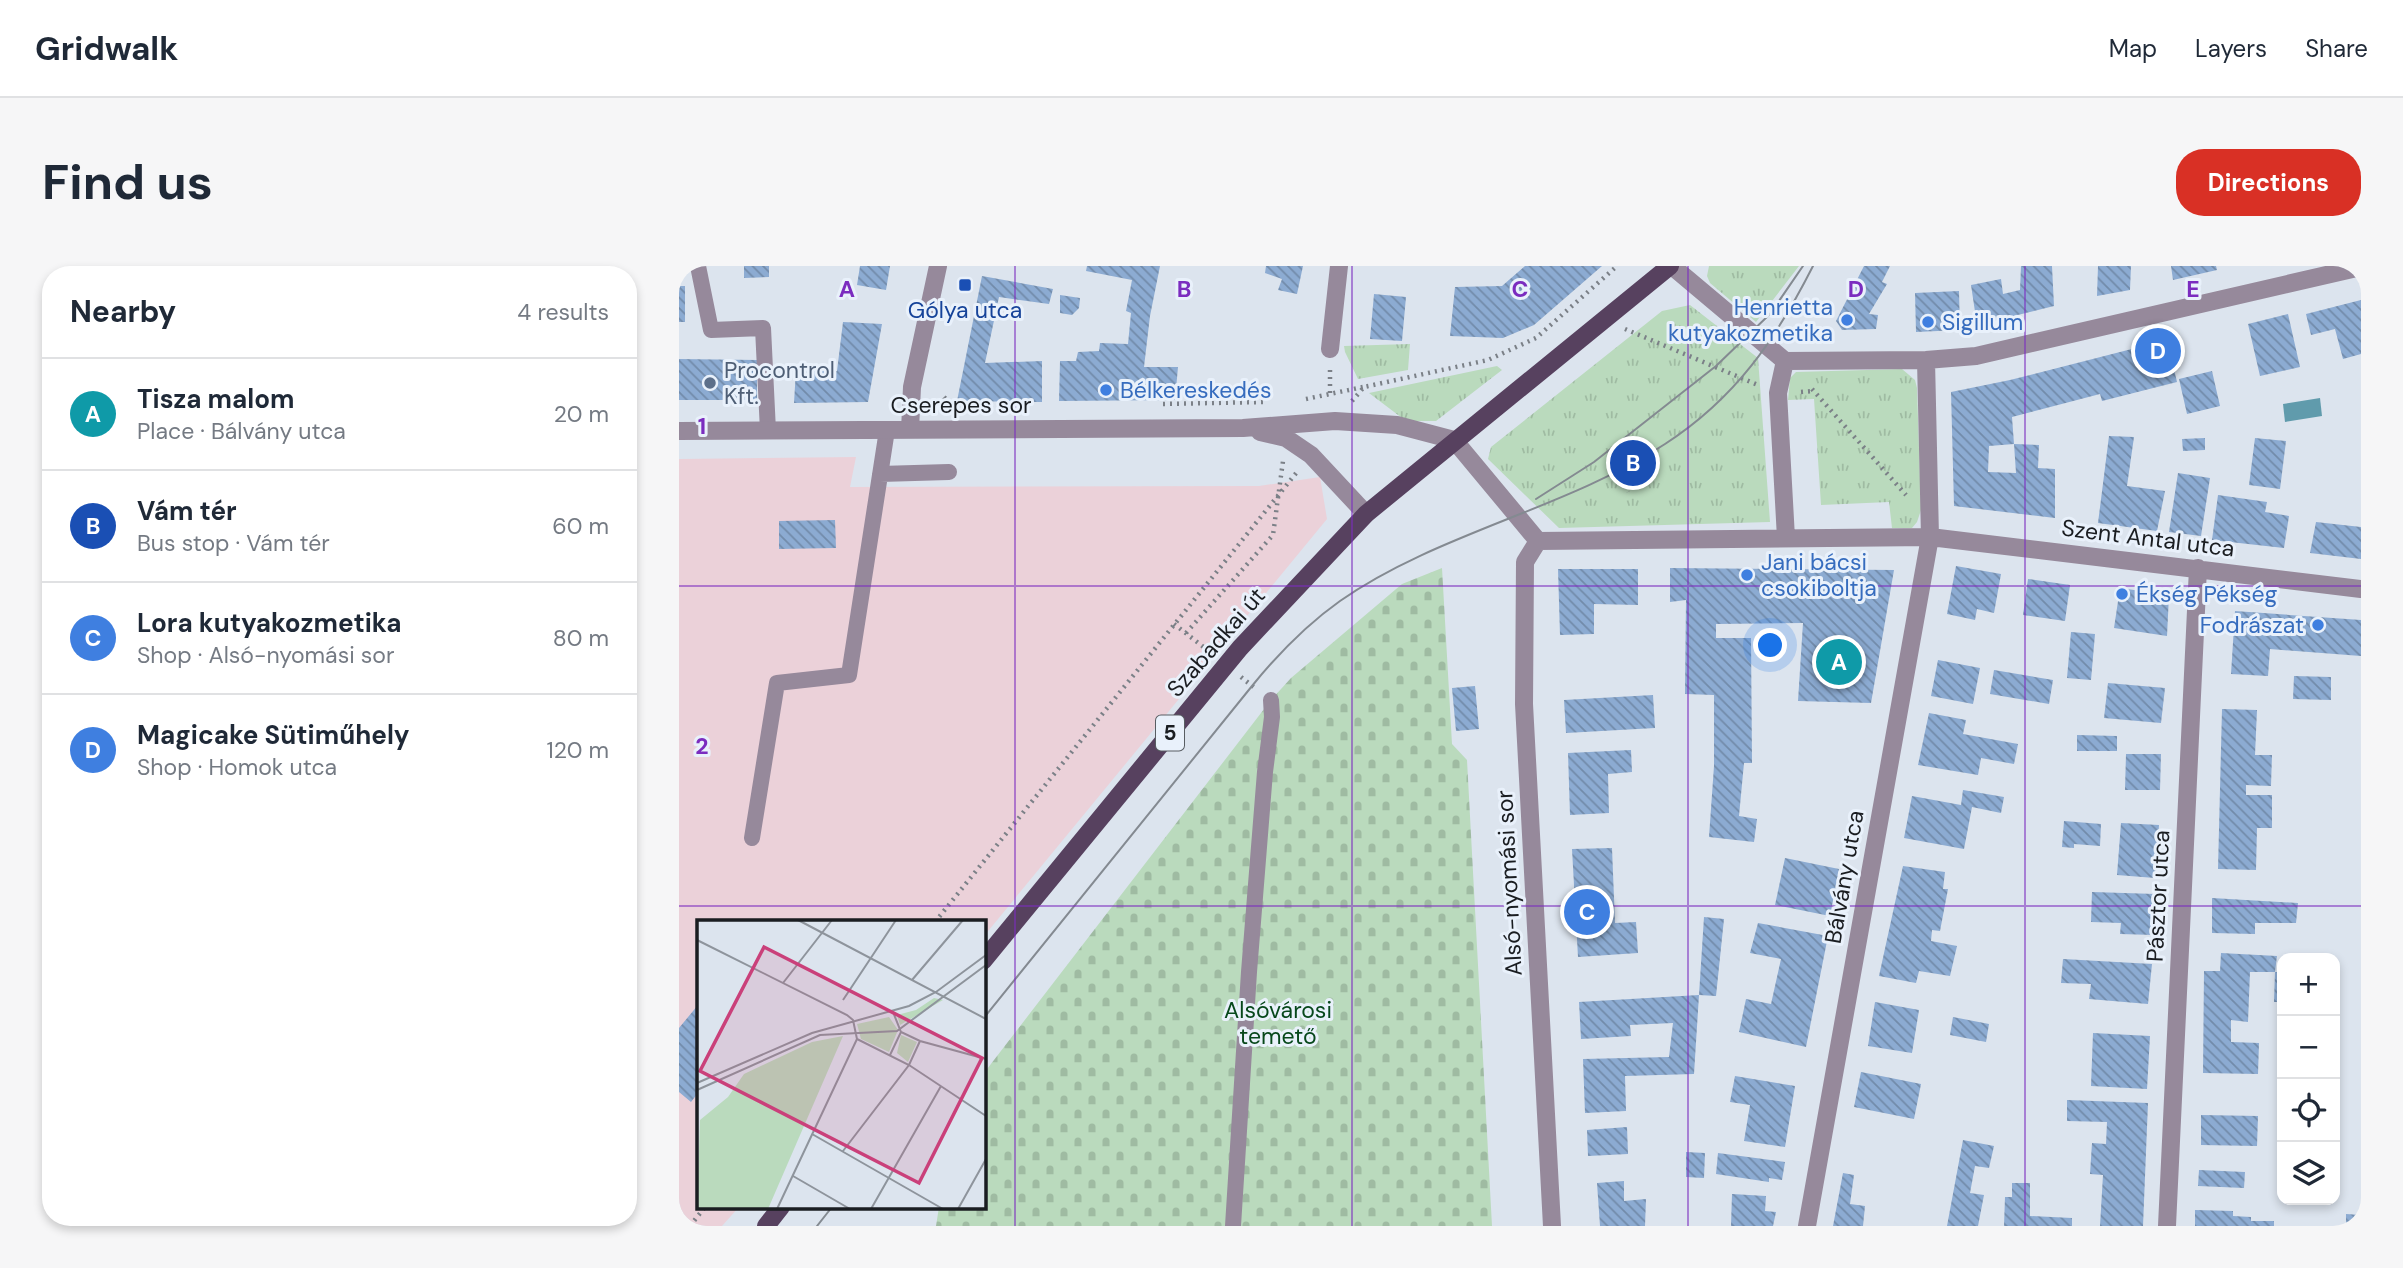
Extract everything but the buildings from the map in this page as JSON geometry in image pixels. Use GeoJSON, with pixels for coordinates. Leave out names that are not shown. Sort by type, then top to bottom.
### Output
{"type":"FeatureCollection","features":[{"type":"Feature","properties":{"kind":"main road","name":"5"},"geometry":{"type":"LineString","coordinates":[[1454,440],[1671,266]]}},
{"type":"Feature","properties":{"kind":"main road","name":"Szabadkai út"},"geometry":{"type":"LineString","coordinates":[[985,959],[1240,648],[1366,513],[1454,440]]}},
{"type":"Feature","properties":{"kind":"main road"},"geometry":{"type":"LineString","coordinates":[[766,1226],[780,1208]]}},
{"type":"Feature","properties":{"kind":"street"},"geometry":{"type":"LineString","coordinates":[[910,430],[912,387],[938,266]]}},
{"type":"Feature","properties":{"kind":"street"},"geometry":{"type":"LineString","coordinates":[[1330,349],[1339,266]]}},
{"type":"Feature","properties":{"kind":"street"},"geometry":{"type":"LineString","coordinates":[[1671,266],[1784,360],[1927,360],[1976,356],[2361,267]]}},
{"type":"Feature","properties":{"kind":"street"},"geometry":{"type":"LineString","coordinates":[[1784,360],[1778,393],[1786,538]]}},
{"type":"Feature","properties":{"kind":"street","name":"Bálvány utca"},"geometry":{"type":"LineString","coordinates":[[1807,1226],[1930,537],[1927,360]]}},
{"type":"Feature","properties":{"kind":"street","name":"Cserepes sor"},"geometry":{"type":"LineString","coordinates":[[679,431],[1243,428],[1288,431],[1335,421],[1397,425],[1454,440]]}},
{"type":"Feature","properties":{"kind":"street"},"geometry":{"type":"LineString","coordinates":[[1288,431],[1366,513]]}},
{"type":"Feature","properties":{"kind":"street"},"geometry":{"type":"LineString","coordinates":[[1454,440],[1538,541]]}},
{"type":"Feature","properties":{"kind":"street","name":"Szent Antal utca"},"geometry":{"type":"LineString","coordinates":[[1538,541],[1930,537],[2361,589]]}},
{"type":"Feature","properties":{"kind":"street","name":"Alsó-nyomási sor"},"geometry":{"type":"LineString","coordinates":[[1538,541],[1525,562],[1524,704],[1552,1226]]}},
{"type":"Feature","properties":{"kind":"street","name":"Pásztor utca"},"geometry":{"type":"LineString","coordinates":[[2167,1226],[2198,568]]}},
{"type":"Feature","properties":{"kind":"lane"},"geometry":{"type":"LineString","coordinates":[[698,266],[711,330],[763,328],[768,431]]}},
{"type":"Feature","properties":{"kind":"lane"},"geometry":{"type":"LineString","coordinates":[[752,838],[777,683],[849,675],[887,430]]}},
{"type":"Feature","properties":{"kind":"lane"},"geometry":{"type":"LineString","coordinates":[[880,474],[949,472]]}},
{"type":"Feature","properties":{"kind":"lane"},"geometry":{"type":"LineString","coordinates":[[1233,1226],[1249,972],[1272,717],[1271,700]]}},
{"type":"Feature","properties":{"kind":"path"},"geometry":{"type":"LineString","coordinates":[[1186,633],[1273,535],[1294,401],[1488,360],[1536,338],[1618,266]]}},
{"type":"Feature","properties":{"kind":"path"},"geometry":{"type":"LineString","coordinates":[[1573,305],[1778,393],[1814,391]]}},
{"type":"Feature","properties":{"kind":"path"},"geometry":{"type":"LineString","coordinates":[[1784,360],[1916,506],[1930,508]]}},
{"type":"Feature","properties":{"kind":"path"},"geometry":{"type":"LineString","coordinates":[[1335,421],[1364,387]]}},
{"type":"Feature","properties":{"kind":"path"},"geometry":{"type":"LineString","coordinates":[[944,397],[954,408],[968,408]]}},
{"type":"Feature","properties":{"kind":"path"},"geometry":{"type":"LineString","coordinates":[[1158,404],[1267,402]]}},
{"type":"Feature","properties":{"kind":"path"},"geometry":{"type":"LineString","coordinates":[[937,920],[1311,455]]}},
{"type":"Feature","properties":{"kind":"path"},"geometry":{"type":"LineString","coordinates":[[1615,467],[1628,492]]}},
{"type":"Feature","properties":{"kind":"path"},"geometry":{"type":"LineString","coordinates":[[689,1226],[704,1208]]}},
{"type":"Feature","properties":{"kind":"shaded area"},"geometry":{"type":"Polygon","coordinates":[[[856,457],[850,487],[1259,486],[1320,477],[1327,519],[985,935],[985,920],[697,920],[697,1208],[738,1208],[722,1226],[679,1226],[679,459],[856,457]]]}},
{"type":"Feature","properties":{"kind":"green space"},"geometry":{"type":"Polygon","coordinates":[[[1709,266],[1799,266],[1756,322],[1710,283],[1707,276],[1709,266]]]}},
{"type":"Feature","properties":{"kind":"green space"},"geometry":{"type":"Polygon","coordinates":[[[1690,305],[1758,358],[1770,522],[1559,528],[1488,459],[1491,447],[1662,311],[1690,305]]]}},
{"type":"Feature","properties":{"kind":"green space"},"geometry":{"type":"Polygon","coordinates":[[[1410,344],[1408,370],[1358,379],[1344,346],[1410,344]]]}},
{"type":"Feature","properties":{"kind":"green space"},"geometry":{"type":"Polygon","coordinates":[[[1497,366],[1502,370],[1436,421],[1406,421],[1369,393],[1497,366]]]}},
{"type":"Feature","properties":{"kind":"green space"},"geometry":{"type":"Polygon","coordinates":[[[1902,369],[1915,380],[1917,388],[1921,510],[1912,528],[1892,528],[1889,502],[1821,505],[1814,399],[1788,400],[1790,378],[1796,372],[1902,369]]]}},
{"type":"Feature","properties":{"kind":"green space","name":"Alsóvárosi temető"},"geometry":{"type":"Polygon","coordinates":[[[1442,568],[1452,744],[1467,760],[1492,1226],[936,1226],[939,1208],[985,1208],[985,1072],[1271,700],[1291,678],[1402,584],[1442,568]]]}},
{"type":"Feature","properties":{"kind":"water"},"geometry":{"type":"Polygon","coordinates":[[[2320,398],[2322,416],[2285,422],[2283,404],[2320,398]]]}},
{"type":"Feature","properties":{"kind":"tram line"},"geometry":{"type":"LineString","coordinates":[[1536,499],[1594,462],[1716,366],[1770,314],[1803,266]]}},
{"type":"Feature","properties":{"kind":"tram line"},"geometry":{"type":"LineString","coordinates":[[985,1017],[1252,686],[1304,630],[1340,601],[1378,577],[1459,539],[1586,486],[1627,467],[1665,444],[1713,407],[1752,365],[1784,318],[1813,266]]}},
{"type":"Feature","properties":{"kind":"tram line"},"geometry":{"type":"LineString","coordinates":[[817,1226],[831,1208]]}},
{"type":"Feature","properties":{"kind":"place","name":"Gólya utca"},"geometry":{"type":"Point","coordinates":[965,285]}},
{"type":"Feature","properties":{"kind":"place","name":"Henrietta kutyakozmetika"},"geometry":{"type":"Point","coordinates":[1847,320]}},
{"type":"Feature","properties":{"kind":"place","name":"Sigillum"},"geometry":{"type":"Point","coordinates":[1928,322]}},
{"type":"Feature","properties":{"kind":"place","name":"Magicake Sütiműhely"},"geometry":{"type":"Point","coordinates":[2158,351]}},
{"type":"Feature","properties":{"kind":"place","name":"Procontrol Kft."},"geometry":{"type":"Point","coordinates":[710,383]}},
{"type":"Feature","properties":{"kind":"place","name":"Bélkereskedés"},"geometry":{"type":"Point","coordinates":[1106,390]}},
{"type":"Feature","properties":{"kind":"place","name":"Vám tér"},"geometry":{"type":"Point","coordinates":[1633,463]}},
{"type":"Feature","properties":{"kind":"place","name":"Jani bácsi csokiboltja"},"geometry":{"type":"Point","coordinates":[1747,575]}},
{"type":"Feature","properties":{"kind":"place","name":"Ékség Pékség"},"geometry":{"type":"Point","coordinates":[2122,594]}},
{"type":"Feature","properties":{"kind":"place","name":"Fodrászat"},"geometry":{"type":"Point","coordinates":[2318,625]}},
{"type":"Feature","properties":{"kind":"place","name":"Tisza malom"},"geometry":{"type":"Point","coordinates":[1839,662]}},
{"type":"Feature","properties":{"kind":"place","name":"Lora kutyakozmetika"},"geometry":{"type":"Point","coordinates":[1587,912]}}]}
